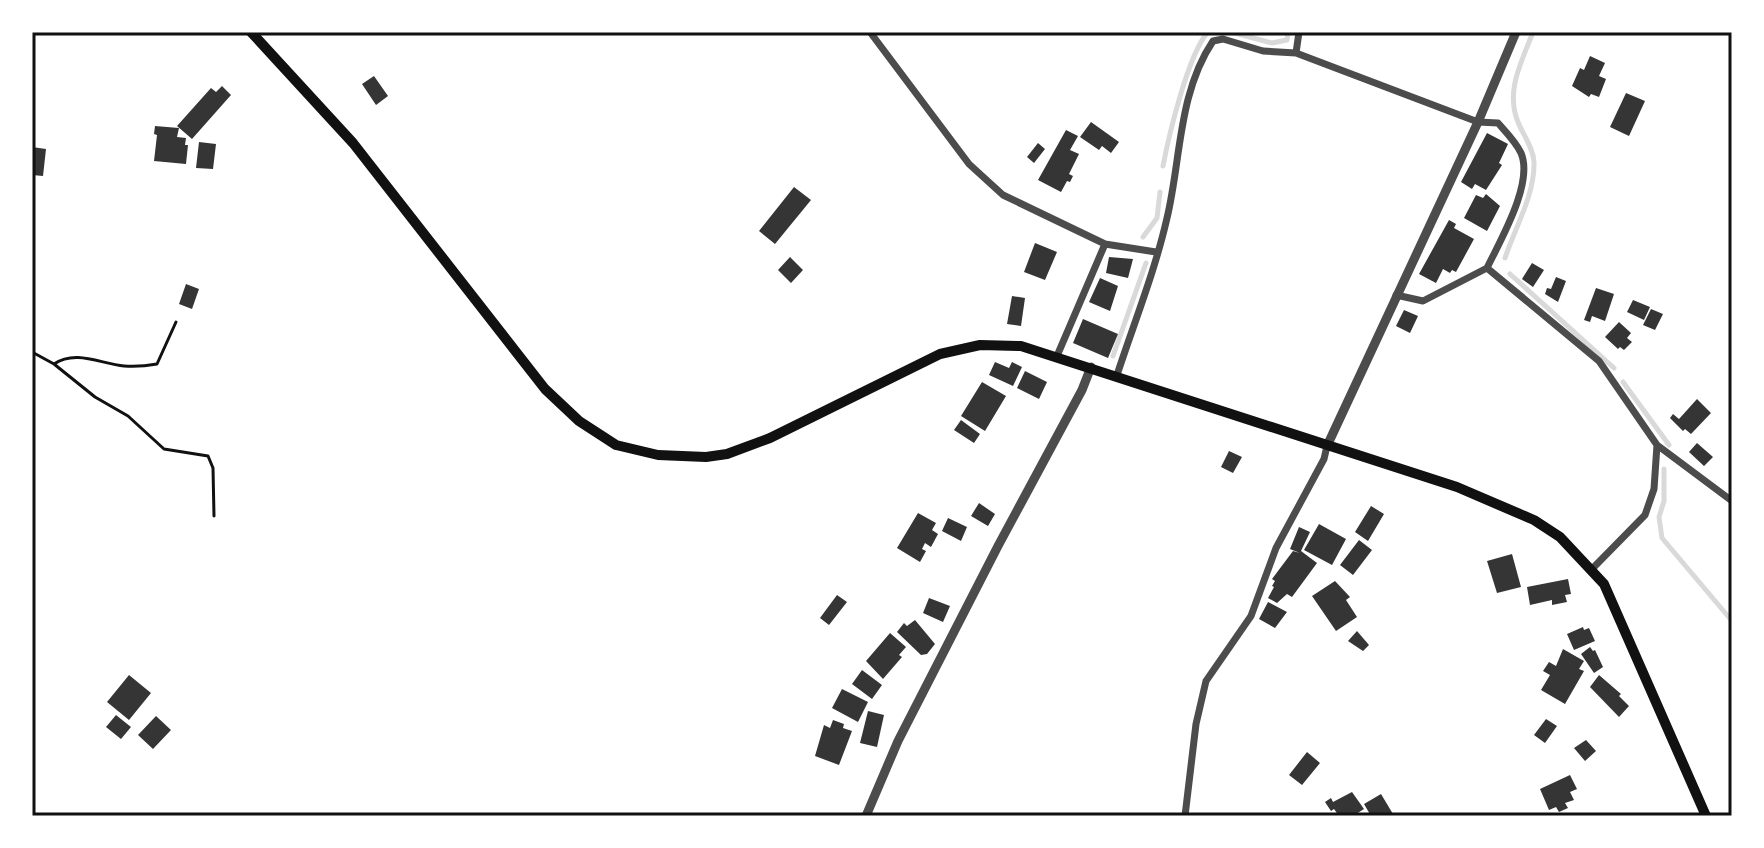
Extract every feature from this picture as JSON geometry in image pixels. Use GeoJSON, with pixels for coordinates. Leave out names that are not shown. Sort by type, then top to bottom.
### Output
{"type":"FeatureCollection","features":[{"type":"Feature","properties":{"kind":"main road"},"geometry":{"type":"LineString","coordinates":[[251,32],[353,143],[545,389],[579,421],[616,445],[658,455],[706,457],[727,454],[770,438],[940,354],[980,345],[1021,346],[1457,487],[1534,520],[1560,537],[1593,568],[1621,619],[1706,816]]}},
{"type":"Feature","properties":{"kind":"street"},"geometry":{"type":"LineString","coordinates":[[870,32],[969,164],[1003,195],[1105,244],[1156,252]]}},
{"type":"Feature","properties":{"kind":"street"},"geometry":{"type":"LineString","coordinates":[[1296,53],[1299,32]]}},
{"type":"Feature","properties":{"kind":"street"},"geometry":{"type":"LineString","coordinates":[[1185,816],[1196,724],[1206,681],[1251,616],[1276,548],[1324,459],[1327,446],[1478,122],[1516,32]]}},
{"type":"Feature","properties":{"kind":"street"},"geometry":{"type":"LineString","coordinates":[[1117,375],[1167,218],[1178,144],[1193,84],[1213,41],[1223,39],[1263,51],[1296,53],[1478,122],[1498,123],[1522,156],[1523,176],[1517,204],[1487,268],[1423,301],[1396,295]]}},
{"type":"Feature","properties":{"kind":"street"},"geometry":{"type":"LineString","coordinates":[[1057,356],[1105,244]]}},
{"type":"Feature","properties":{"kind":"street"},"geometry":{"type":"LineString","coordinates":[[1487,268],[1599,361],[1657,445],[1732,501]]}},
{"type":"Feature","properties":{"kind":"street"},"geometry":{"type":"LineString","coordinates":[[866,816],[898,741],[1082,390],[1091,367]]}},
{"type":"Feature","properties":{"kind":"street"},"geometry":{"type":"LineString","coordinates":[[1593,568],[1645,515],[1654,489],[1657,445]]}},
{"type":"Feature","properties":{"kind":"path"},"geometry":{"type":"LineString","coordinates":[[54,364],[63,358],[80,357],[124,366],[157,364],[176,322]]}},
{"type":"Feature","properties":{"kind":"path"},"geometry":{"type":"LineString","coordinates":[[32,352],[54,364],[95,397],[128,416],[164,449],[208,456],[213,468],[214,516]]}},
{"type":"Feature","properties":{"kind":"building"},"geometry":{"type":"Polygon","coordinates":[[[1590,56],[1605,63],[1599,76],[1606,79],[1599,97],[1591,94],[1589,97],[1572,86],[1580,68],[1584,70],[1590,56]]]}},
{"type":"Feature","properties":{"kind":"building"},"geometry":{"type":"Polygon","coordinates":[[[374,76],[388,96],[376,105],[362,84],[374,76]]]}},
{"type":"Feature","properties":{"kind":"building"},"geometry":{"type":"Polygon","coordinates":[[[222,86],[231,95],[192,139],[177,126],[211,88],[216,92],[222,86]]]}},
{"type":"Feature","properties":{"kind":"building"},"geometry":{"type":"Polygon","coordinates":[[[1626,93],[1645,101],[1629,136],[1610,127],[1626,93]]]}},
{"type":"Feature","properties":{"kind":"building"},"geometry":{"type":"Polygon","coordinates":[[[1091,122],[1119,142],[1111,153],[1102,146],[1099,150],[1080,137],[1091,122]]]}},
{"type":"Feature","properties":{"kind":"building"},"geometry":{"type":"Polygon","coordinates":[[[155,126],[179,128],[177,137],[186,138],[185,145],[188,145],[186,164],[154,161],[155,126]]]}},
{"type":"Feature","properties":{"kind":"building"},"geometry":{"type":"Polygon","coordinates":[[[1066,130],[1078,136],[1070,150],[1079,154],[1069,174],[1073,176],[1061,192],[1038,180],[1066,130]]]}},
{"type":"Feature","properties":{"kind":"building"},"geometry":{"type":"Polygon","coordinates":[[[1487,133],[1508,144],[1499,163],[1502,165],[1486,190],[1475,184],[1472,189],[1461,182],[1487,133]]]}},
{"type":"Feature","properties":{"kind":"building"},"geometry":{"type":"Polygon","coordinates":[[[199,142],[216,144],[213,169],[196,168],[199,142]]]}},
{"type":"Feature","properties":{"kind":"building"},"geometry":{"type":"Polygon","coordinates":[[[1038,143],[1045,149],[1034,163],[1027,157],[1038,143]]]}},
{"type":"Feature","properties":{"kind":"building"},"geometry":{"type":"Polygon","coordinates":[[[32,147],[46,149],[43,176],[32,175],[32,147]]]}},
{"type":"Feature","properties":{"kind":"building"},"geometry":{"type":"Polygon","coordinates":[[[794,187],[811,200],[775,244],[759,231],[794,187]]]}},
{"type":"Feature","properties":{"kind":"building"},"geometry":{"type":"Polygon","coordinates":[[[1486,194],[1500,206],[1487,231],[1464,218],[1476,195],[1483,198],[1486,194]]]}},
{"type":"Feature","properties":{"kind":"building"},"geometry":{"type":"Polygon","coordinates":[[[1449,220],[1456,224],[1454,228],[1474,239],[1456,272],[1443,269],[1436,283],[1419,274],[1449,220]]]}},
{"type":"Feature","properties":{"kind":"building"},"geometry":{"type":"Polygon","coordinates":[[[1035,243],[1057,252],[1045,280],[1024,272],[1035,243]]]}},
{"type":"Feature","properties":{"kind":"building"},"geometry":{"type":"Polygon","coordinates":[[[790,257],[803,270],[791,283],[778,270],[790,257]]]}},
{"type":"Feature","properties":{"kind":"building"},"geometry":{"type":"Polygon","coordinates":[[[1109,257],[1133,259],[1128,278],[1106,273],[1109,257]]]}},
{"type":"Feature","properties":{"kind":"building"},"geometry":{"type":"Polygon","coordinates":[[[1532,263],[1544,270],[1533,287],[1522,279],[1532,263]]]}},
{"type":"Feature","properties":{"kind":"building"},"geometry":{"type":"Polygon","coordinates":[[[1556,277],[1566,281],[1558,302],[1545,294],[1556,277]]]}},
{"type":"Feature","properties":{"kind":"building"},"geometry":{"type":"Polygon","coordinates":[[[1100,278],[1118,286],[1110,311],[1089,302],[1100,278]]]}},
{"type":"Feature","properties":{"kind":"building"},"geometry":{"type":"Polygon","coordinates":[[[186,284],[199,289],[192,309],[179,304],[186,284]]]}},
{"type":"Feature","properties":{"kind":"building"},"geometry":{"type":"Polygon","coordinates":[[[1596,288],[1614,294],[1605,321],[1592,316],[1590,322],[1584,320],[1596,288]]]}},
{"type":"Feature","properties":{"kind":"building"},"geometry":{"type":"Polygon","coordinates":[[[1012,296],[1025,298],[1021,326],[1007,324],[1012,296]]]}},
{"type":"Feature","properties":{"kind":"building"},"geometry":{"type":"Polygon","coordinates":[[[1633,300],[1650,307],[1644,320],[1627,312],[1633,300]]]}},
{"type":"Feature","properties":{"kind":"building"},"geometry":{"type":"Polygon","coordinates":[[[1651,309],[1663,314],[1655,330],[1643,325],[1651,309]]]}},
{"type":"Feature","properties":{"kind":"building"},"geometry":{"type":"Polygon","coordinates":[[[1404,310],[1418,316],[1410,333],[1396,326],[1404,310]]]}},
{"type":"Feature","properties":{"kind":"building"},"geometry":{"type":"Polygon","coordinates":[[[1083,319],[1118,334],[1108,358],[1073,343],[1083,319]]]}},
{"type":"Feature","properties":{"kind":"building"},"geometry":{"type":"Polygon","coordinates":[[[1619,322],[1631,333],[1627,338],[1632,342],[1624,350],[1618,349],[1605,337],[1619,322]]]}},
{"type":"Feature","properties":{"kind":"building"},"geometry":{"type":"Polygon","coordinates":[[[995,362],[1009,368],[1012,362],[1022,367],[1013,386],[989,375],[995,362]]]}},
{"type":"Feature","properties":{"kind":"building"},"geometry":{"type":"Polygon","coordinates":[[[1025,371],[1047,382],[1039,399],[1017,388],[1025,371]]]}},
{"type":"Feature","properties":{"kind":"building"},"geometry":{"type":"Polygon","coordinates":[[[982,382],[1006,396],[985,431],[961,416],[982,382]]]}},
{"type":"Feature","properties":{"kind":"building"},"geometry":{"type":"Polygon","coordinates":[[[1697,399],[1711,413],[1691,434],[1685,429],[1683,431],[1670,418],[1673,414],[1679,419],[1697,399]]]}},
{"type":"Feature","properties":{"kind":"building"},"geometry":{"type":"Polygon","coordinates":[[[961,420],[980,434],[974,443],[954,430],[961,420]]]}},
{"type":"Feature","properties":{"kind":"building"},"geometry":{"type":"Polygon","coordinates":[[[1697,443],[1713,457],[1704,466],[1689,452],[1697,443]]]}},
{"type":"Feature","properties":{"kind":"building"},"geometry":{"type":"Polygon","coordinates":[[[1229,451],[1242,457],[1233,473],[1221,467],[1229,451]]]}},
{"type":"Feature","properties":{"kind":"building"},"geometry":{"type":"Polygon","coordinates":[[[979,503],[995,514],[988,526],[971,516],[979,503]]]}},
{"type":"Feature","properties":{"kind":"building"},"geometry":{"type":"Polygon","coordinates":[[[1371,506],[1384,514],[1368,541],[1355,532],[1371,506]]]}},
{"type":"Feature","properties":{"kind":"building"},"geometry":{"type":"Polygon","coordinates":[[[918,513],[936,523],[932,530],[938,534],[931,547],[925,543],[922,549],[926,551],[920,562],[897,548],[918,513]]]}},
{"type":"Feature","properties":{"kind":"building"},"geometry":{"type":"Polygon","coordinates":[[[948,518],[967,527],[961,541],[942,531],[948,518]]]}},
{"type":"Feature","properties":{"kind":"building"},"geometry":{"type":"Polygon","coordinates":[[[1319,524],[1346,539],[1332,565],[1304,550],[1319,524]]]}},
{"type":"Feature","properties":{"kind":"building"},"geometry":{"type":"Polygon","coordinates":[[[1299,527],[1310,532],[1301,551],[1317,563],[1292,597],[1287,594],[1277,603],[1268,598],[1274,587],[1275,581],[1272,579],[1293,551],[1300,553],[1290,549],[1299,527]]]}},
{"type":"Feature","properties":{"kind":"building"},"geometry":{"type":"Polygon","coordinates":[[[1359,540],[1372,550],[1353,575],[1340,565],[1359,540]]]}},
{"type":"Feature","properties":{"kind":"building"},"geometry":{"type":"Polygon","coordinates":[[[1512,554],[1521,587],[1497,593],[1487,561],[1512,554]]]}},
{"type":"Feature","properties":{"kind":"building"},"geometry":{"type":"Polygon","coordinates":[[[1568,579],[1571,594],[1565,595],[1567,602],[1552,605],[1552,600],[1530,605],[1527,587],[1568,579]]]}},
{"type":"Feature","properties":{"kind":"building"},"geometry":{"type":"Polygon","coordinates":[[[1335,581],[1350,597],[1346,600],[1357,617],[1336,631],[1312,596],[1335,581]]]}},
{"type":"Feature","properties":{"kind":"building"},"geometry":{"type":"Polygon","coordinates":[[[837,595],[847,602],[829,625],[820,618],[837,595]]]}},
{"type":"Feature","properties":{"kind":"building"},"geometry":{"type":"Polygon","coordinates":[[[929,598],[950,606],[943,622],[923,613],[929,598]]]}},
{"type":"Feature","properties":{"kind":"building"},"geometry":{"type":"Polygon","coordinates":[[[1268,602],[1287,612],[1275,628],[1259,619],[1268,602]]]}},
{"type":"Feature","properties":{"kind":"building"},"geometry":{"type":"Polygon","coordinates":[[[915,620],[935,644],[927,654],[921,655],[897,632],[904,623],[907,626],[915,620]]]}},
{"type":"Feature","properties":{"kind":"building"},"geometry":{"type":"Polygon","coordinates":[[[1583,627],[1584,630],[1589,628],[1595,641],[1574,650],[1567,634],[1583,627]]]}},
{"type":"Feature","properties":{"kind":"building"},"geometry":{"type":"Polygon","coordinates":[[[1357,631],[1369,645],[1363,651],[1348,641],[1357,631]]]}},
{"type":"Feature","properties":{"kind":"building"},"geometry":{"type":"Polygon","coordinates":[[[890,633],[906,647],[899,655],[902,657],[883,679],[866,661],[890,633]]]}},
{"type":"Feature","properties":{"kind":"building"},"geometry":{"type":"Polygon","coordinates":[[[1590,647],[1595,650],[1603,667],[1594,673],[1581,654],[1590,647]]]}},
{"type":"Feature","properties":{"kind":"building"},"geometry":{"type":"Polygon","coordinates":[[[1563,649],[1584,661],[1579,669],[1584,671],[1565,704],[1541,690],[1550,675],[1543,671],[1549,662],[1556,666],[1563,649]]]}},
{"type":"Feature","properties":{"kind":"building"},"geometry":{"type":"Polygon","coordinates":[[[862,670],[882,685],[872,699],[852,684],[862,670]]]}},
{"type":"Feature","properties":{"kind":"building"},"geometry":{"type":"Polygon","coordinates":[[[129,675],[151,693],[129,720],[107,702],[129,675]]]}},
{"type":"Feature","properties":{"kind":"building"},"geometry":{"type":"Polygon","coordinates":[[[1599,675],[1621,694],[1619,696],[1629,706],[1619,717],[1590,687],[1599,675]]]}},
{"type":"Feature","properties":{"kind":"building"},"geometry":{"type":"Polygon","coordinates":[[[842,689],[868,702],[858,722],[832,708],[842,689]]]}},
{"type":"Feature","properties":{"kind":"building"},"geometry":{"type":"Polygon","coordinates":[[[868,711],[884,715],[877,747],[860,743],[868,711]]]}},
{"type":"Feature","properties":{"kind":"building"},"geometry":{"type":"Polygon","coordinates":[[[116,715],[131,727],[121,739],[106,727],[116,715]]]}},
{"type":"Feature","properties":{"kind":"building"},"geometry":{"type":"Polygon","coordinates":[[[156,716],[171,730],[153,749],[138,735],[156,716]]]}},
{"type":"Feature","properties":{"kind":"building"},"geometry":{"type":"Polygon","coordinates":[[[1546,719],[1557,726],[1545,743],[1534,735],[1546,719]]]}},
{"type":"Feature","properties":{"kind":"building"},"geometry":{"type":"Polygon","coordinates":[[[833,720],[852,731],[839,765],[815,756],[824,725],[830,728],[833,720]]]}},
{"type":"Feature","properties":{"kind":"building"},"geometry":{"type":"Polygon","coordinates":[[[1586,740],[1596,751],[1585,761],[1574,748],[1586,740]]]}},
{"type":"Feature","properties":{"kind":"building"},"geometry":{"type":"Polygon","coordinates":[[[1307,752],[1320,763],[1302,785],[1289,775],[1307,752]]]}},
{"type":"Feature","properties":{"kind":"building"},"geometry":{"type":"Polygon","coordinates":[[[1570,775],[1577,789],[1570,792],[1574,800],[1565,803],[1568,808],[1559,812],[1556,807],[1549,810],[1540,789],[1570,775]]]}},
{"type":"Feature","properties":{"kind":"building"},"geometry":{"type":"Polygon","coordinates":[[[1352,792],[1364,809],[1353,816],[1339,816],[1325,802],[1331,798],[1333,802],[1352,792]]]}},
{"type":"Feature","properties":{"kind":"building"},"geometry":{"type":"Polygon","coordinates":[[[1381,794],[1393,814],[1371,816],[1364,804],[1381,794]]]}},
{"type":"Feature","properties":{"kind":"waterway"},"geometry":{"type":"LineString","coordinates":[[1163,166],[1193,58],[1208,32]]}},
{"type":"Feature","properties":{"kind":"waterway"},"geometry":{"type":"LineString","coordinates":[[1231,32],[1272,43],[1287,40],[1288,32]]}},
{"type":"Feature","properties":{"kind":"waterway"},"geometry":{"type":"LineString","coordinates":[[1505,258],[1528,199],[1533,174],[1533,157],[1518,122],[1513,99],[1516,76],[1533,32]]}},
{"type":"Feature","properties":{"kind":"waterway"},"geometry":{"type":"LineString","coordinates":[[1143,237],[1157,218],[1160,192]]}},
{"type":"Feature","properties":{"kind":"waterway"},"geometry":{"type":"LineString","coordinates":[[1113,356],[1146,263]]}},
{"type":"Feature","properties":{"kind":"waterway"},"geometry":{"type":"LineString","coordinates":[[1510,274],[1614,368]]}},
{"type":"Feature","properties":{"kind":"waterway"},"geometry":{"type":"LineString","coordinates":[[1623,382],[1669,445]]}},
{"type":"Feature","properties":{"kind":"waterway"},"geometry":{"type":"LineString","coordinates":[[1664,469],[1664,501],[1659,517],[1662,538],[1732,621]]}}]}
